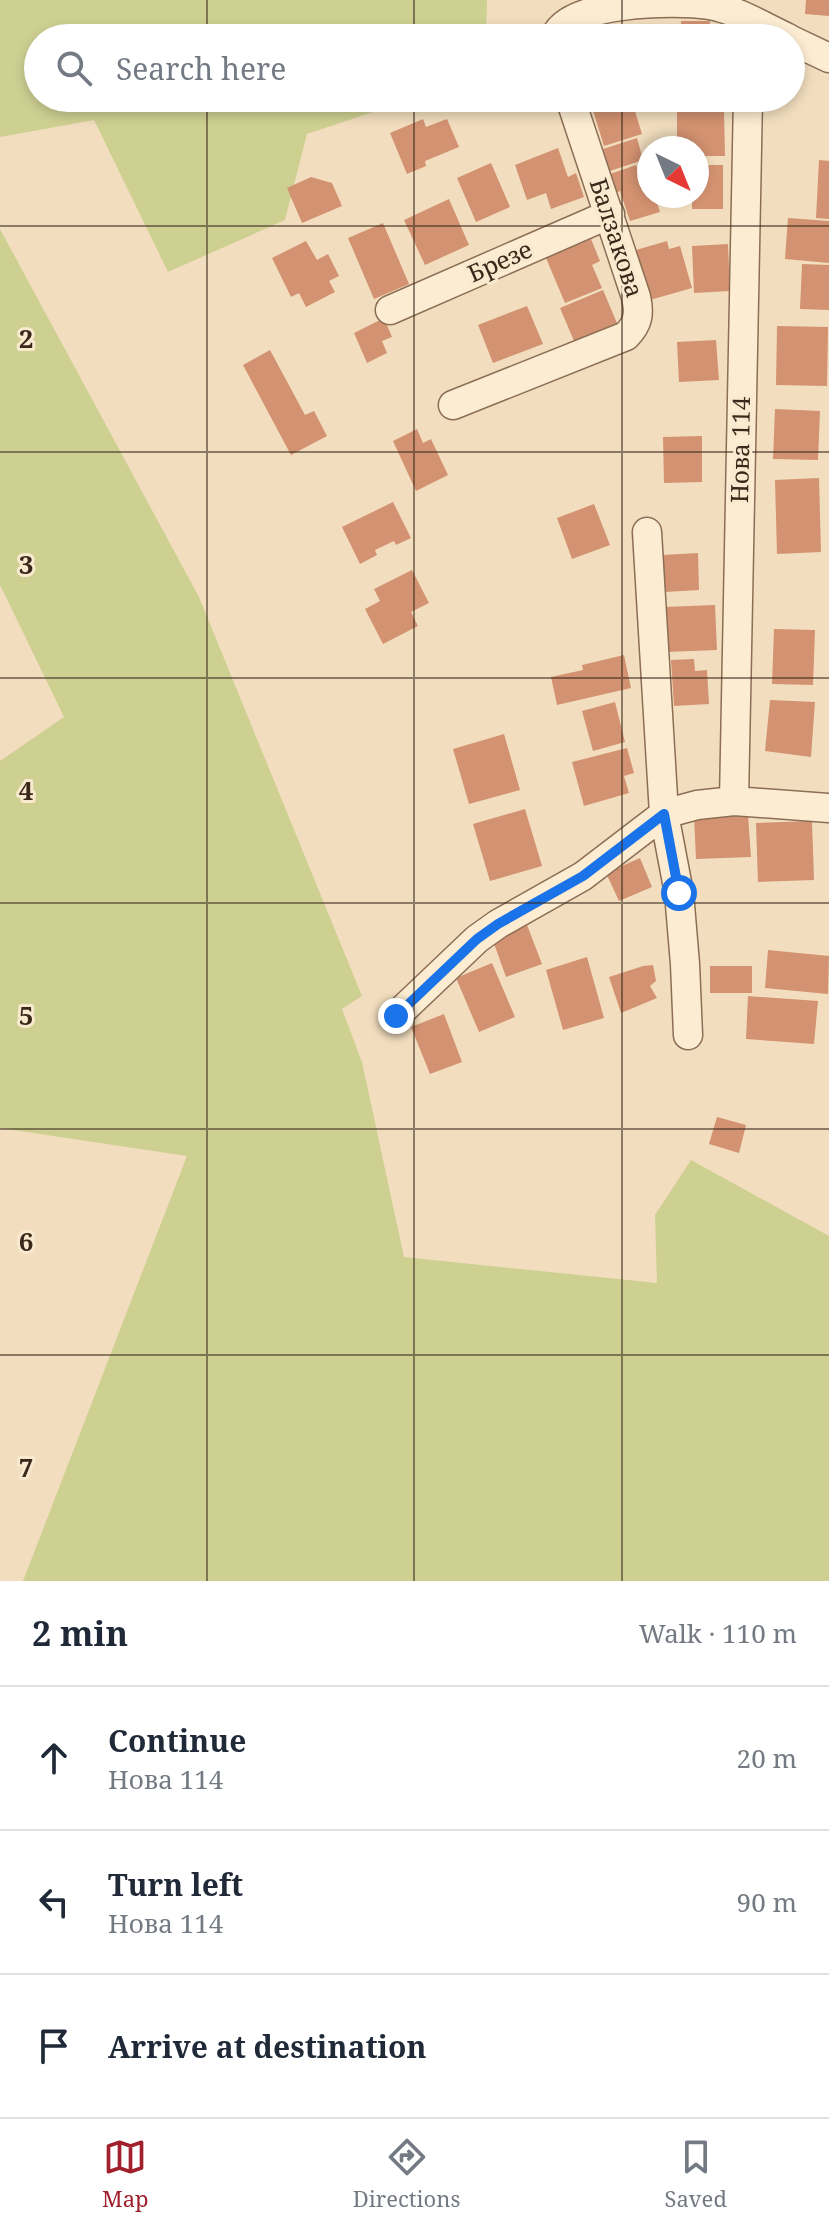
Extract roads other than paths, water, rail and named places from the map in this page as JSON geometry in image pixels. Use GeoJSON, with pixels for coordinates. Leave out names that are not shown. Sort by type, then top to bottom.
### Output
{"type":"FeatureCollection","features":[{"type":"Feature","properties":{"kind":"street"},"geometry":{"type":"LineString","coordinates":[[564,24],[583,14],[675,2],[709,5],[749,19]]}},
{"type":"Feature","properties":{"kind":"street"},"geometry":{"type":"LineString","coordinates":[[805,47],[829,58]]}},
{"type":"Feature","properties":{"kind":"street","name":"Балзакова"},"geometry":{"type":"LineString","coordinates":[[453,405],[626,336],[636,326],[639,311],[636,297],[575,112]]}},
{"type":"Feature","properties":{"kind":"street","name":"Нова 114"},"geometry":{"type":"LineString","coordinates":[[734,801],[748,112]]}},
{"type":"Feature","properties":{"kind":"street","name":"Брезе"},"geometry":{"type":"LineString","coordinates":[[390,310],[610,214]]}},
{"type":"Feature","properties":{"kind":"street"},"geometry":{"type":"LineString","coordinates":[[647,532],[664,814],[679,893],[688,1035]]}},
{"type":"Feature","properties":{"kind":"street"},"geometry":{"type":"LineString","coordinates":[[396,1016],[477,939],[583,876],[664,814],[680,808],[734,801],[829,808]]}}]}
